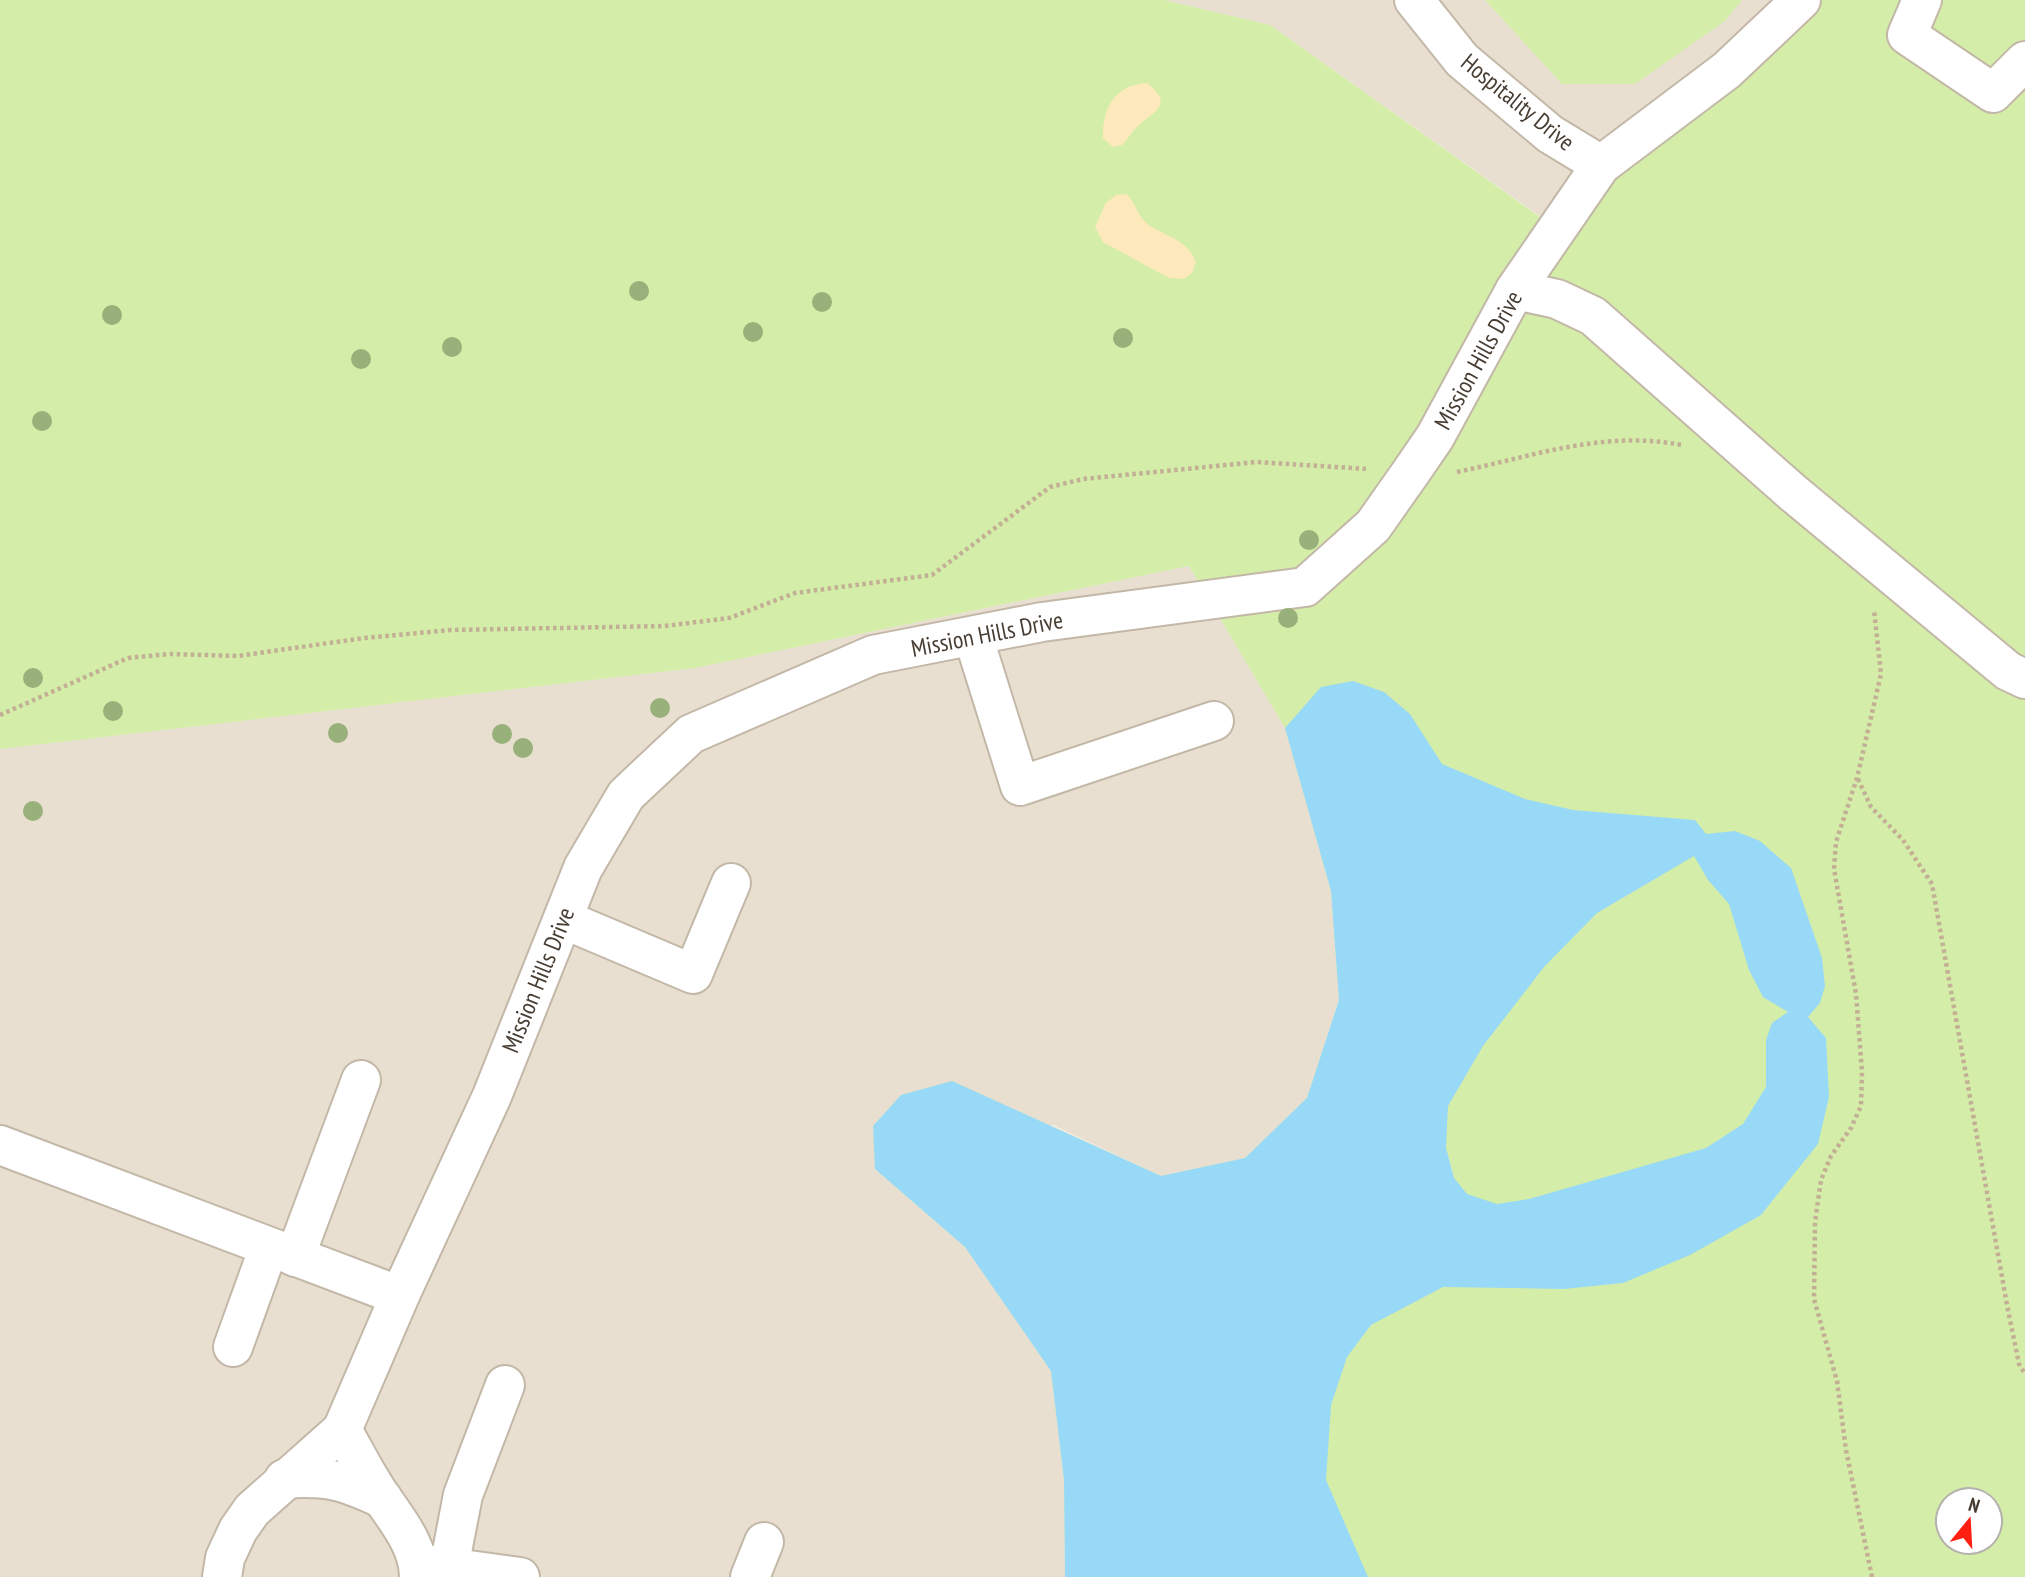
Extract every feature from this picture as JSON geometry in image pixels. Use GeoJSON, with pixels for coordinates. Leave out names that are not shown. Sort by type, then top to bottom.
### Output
{"type":"FeatureCollection","features":[{"type":"Feature","properties":{"kind":"street","name":"Hospitality Drive"},"geometry":{"type":"LineString","coordinates":[[1414,0],[1462,60],[1550,134],[1601,165]]}},
{"type":"Feature","properties":{"kind":"street","name":"Mission Hills Drive"},"geometry":{"type":"LineString","coordinates":[[222,1577],[225,1558],[238,1530],[252,1510],[342,1430],[401,1293],[492,1096],[583,869],[625,795],[691,734],[873,655],[1042,622],[1305,587],[1373,526],[1411,472],[1435,437],[1515,290],[1601,165],[1727,70],[1801,0]]}},
{"type":"Feature","properties":{"kind":"street"},"geometry":{"type":"LineString","coordinates":[[1922,0],[1907,35],[1993,93],[2025,61]]}},
{"type":"Feature","properties":{"kind":"street"},"geometry":{"type":"LineString","coordinates":[[1515,290],[1557,299],[1593,316],[1792,492],[2008,671],[2025,678]]}},
{"type":"Feature","properties":{"kind":"street"},"geometry":{"type":"LineString","coordinates":[[972,636],[1020,786],[1214,722]]}},
{"type":"Feature","properties":{"kind":"street"},"geometry":{"type":"LineString","coordinates":[[563,919],[693,974],[731,883]]}},
{"type":"Feature","properties":{"kind":"street"},"geometry":{"type":"LineString","coordinates":[[233,1347],[282,1252],[361,1080]]}},
{"type":"Feature","properties":{"kind":"street"},"geometry":{"type":"LineString","coordinates":[[0,1145],[387,1291],[401,1293]]}},
{"type":"Feature","properties":{"kind":"street"},"geometry":{"type":"LineString","coordinates":[[429,1569],[463,1495],[505,1385]]}},
{"type":"Feature","properties":{"kind":"street"},"geometry":{"type":"LineString","coordinates":[[342,1430],[429,1569]]}},
{"type":"Feature","properties":{"kind":"street"},"geometry":{"type":"LineString","coordinates":[[284,1479],[314,1476],[345,1480],[383,1499]]}},
{"type":"Feature","properties":{"kind":"street"},"geometry":{"type":"LineString","coordinates":[[750,1577],[764,1542]]}},
{"type":"Feature","properties":{"kind":"street"},"geometry":{"type":"LineString","coordinates":[[429,1569],[520,1577]]}},
{"type":"Feature","properties":{"kind":"path"},"geometry":{"type":"LineString","coordinates":[[0,715],[128,658],[170,654],[238,656],[364,638],[451,630],[665,625],[729,618],[794,593],[932,575],[963,555],[1050,488],[1083,479],[1257,462],[1453,473],[1609,439],[1650,439],[1691,447]]}},
{"type":"Feature","properties":{"kind":"path"},"geometry":{"type":"LineString","coordinates":[[1871,597],[1879,633],[1881,674],[1857,778],[1836,842],[1834,869],[1856,994],[1862,1072],[1861,1106],[1851,1128],[1830,1156],[1821,1180],[1815,1222],[1814,1299],[1837,1381],[1846,1450],[1872,1577]]}},
{"type":"Feature","properties":{"kind":"path"},"geometry":{"type":"LineString","coordinates":[[1857,778],[1871,807],[1903,840],[1932,884],[2007,1305],[2020,1364],[2025,1374]]}},
{"type":"Feature","properties":{"kind":"shaded area"},"geometry":{"type":"Polygon","coordinates":[[[1164,0],[1485,0],[1562,84],[1725,21],[1742,0],[1819,0],[1565,234],[1270,25],[1164,0]]]}},
{"type":"Feature","properties":{"kind":"shaded area"},"geometry":{"type":"Polygon","coordinates":[[[1189,566],[1285,728],[1331,891],[1339,1000],[1307,1098],[1245,1158],[1161,1176],[1053,1125],[875,1169],[965,1247],[1051,1371],[1064,1480],[1065,1577],[0,1577],[0,749],[695,668],[1189,566]]]}},
{"type":"Feature","properties":{"kind":"green space"},"geometry":{"type":"Polygon","coordinates":[[[0,0],[1164,0],[1270,25],[1564,234],[1612,169],[1819,0],[2025,0],[2025,1577],[1065,1577],[1064,1480],[1051,1371],[965,1247],[875,1169],[873,1126],[901,1095],[952,1081],[1161,1176],[1245,1158],[1307,1098],[1339,1000],[1331,891],[1285,728],[1189,566],[695,668],[0,749],[0,0]]]}},
{"type":"Feature","properties":{"kind":"green space"},"geometry":{"type":"Polygon","coordinates":[[[1485,0],[1742,0],[1725,21],[1635,84],[1562,84],[1485,0]]]}},
{"type":"Feature","properties":{"kind":"sand"},"geometry":{"type":"Polygon","coordinates":[[[1147,83],[1159,96],[1160,106],[1137,126],[1122,145],[1113,147],[1103,138],[1108,108],[1119,93],[1136,84],[1147,83]]]}},
{"type":"Feature","properties":{"kind":"sand"},"geometry":{"type":"Polygon","coordinates":[[[1127,194],[1145,222],[1188,248],[1196,262],[1192,273],[1183,279],[1169,278],[1103,242],[1095,227],[1106,203],[1116,195],[1127,194]]]}},
{"type":"Feature","properties":{"kind":"water"},"geometry":{"type":"Polygon","coordinates":[[[1353,681],[1384,692],[1410,714],[1442,764],[1525,799],[1573,810],[1695,820],[1706,834],[1735,831],[1760,841],[1791,868],[1822,958],[1825,986],[1820,1003],[1808,1017],[1826,1038],[1829,1097],[1818,1144],[1761,1215],[1690,1255],[1623,1283],[1564,1289],[1443,1287],[1371,1325],[1347,1357],[1331,1405],[1326,1480],[1368,1577],[1065,1577],[1064,1480],[1051,1371],[965,1247],[875,1169],[873,1126],[901,1095],[952,1081],[1161,1176],[1245,1158],[1307,1098],[1339,1000],[1331,891],[1285,728],[1321,687],[1353,681]],[[1694,856],[1597,913],[1544,967],[1483,1046],[1448,1106],[1446,1148],[1454,1178],[1467,1194],[1497,1204],[1529,1199],[1706,1148],[1743,1124],[1766,1087],[1766,1040],[1772,1023],[1788,1012],[1763,997],[1749,970],[1729,904],[1708,880],[1694,856]]]}}]}
